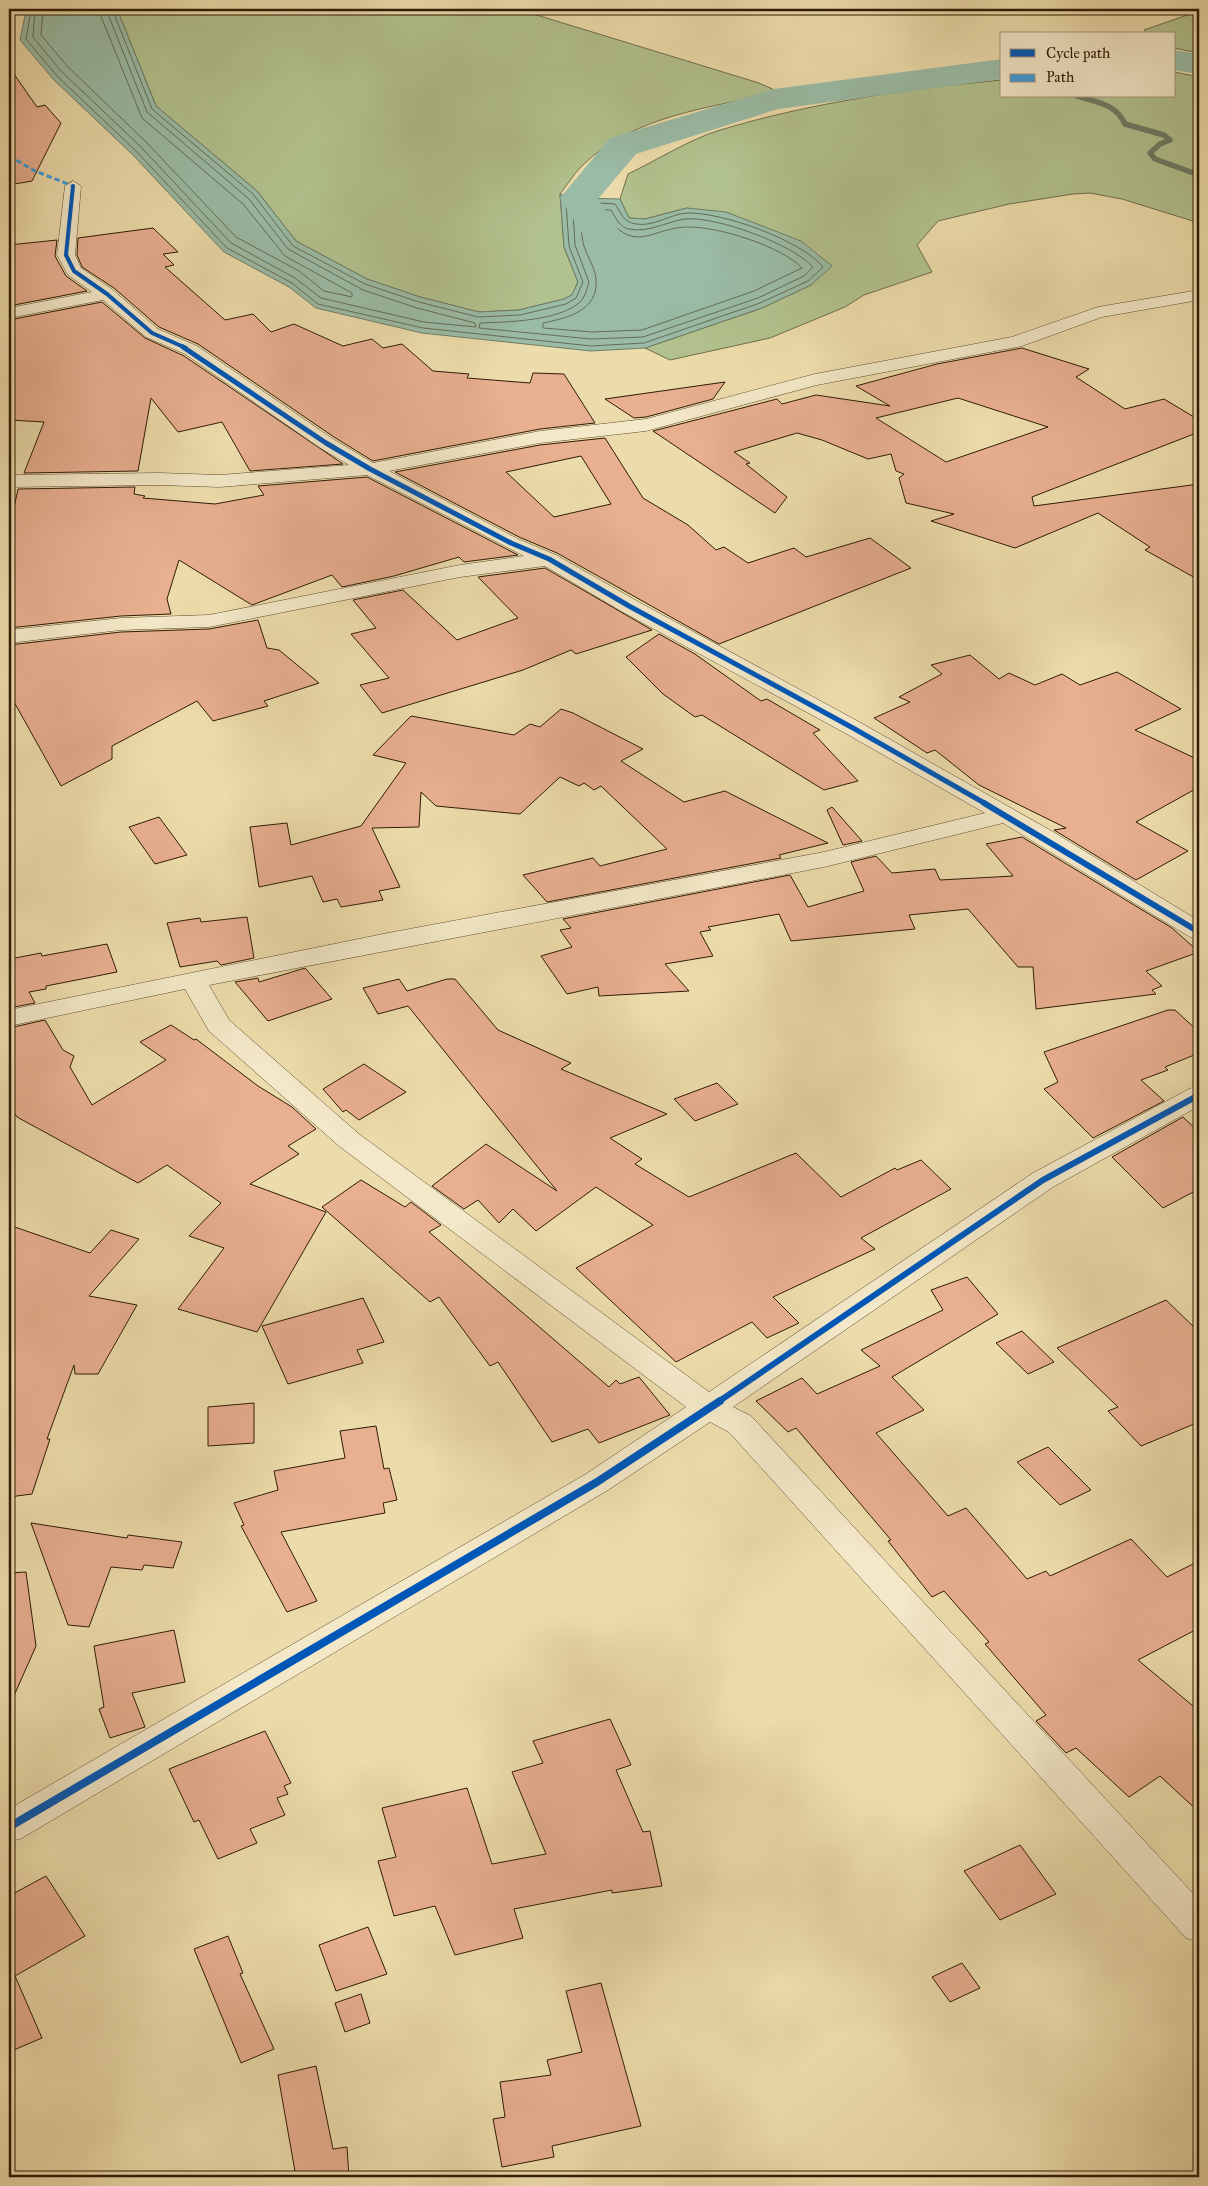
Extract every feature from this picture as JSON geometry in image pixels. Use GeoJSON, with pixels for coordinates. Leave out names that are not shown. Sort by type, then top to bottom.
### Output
{"type":"FeatureCollection","features":[{"type":"Feature","properties":{"kind":"street"},"geometry":{"type":"LineString","coordinates":[[73,186],[66,255],[74,271],[107,294],[152,333],[191,350],[326,443],[370,469],[510,543],[549,559],[629,606],[788,691],[1046,838],[1199,932]]}},
{"type":"Feature","properties":{"kind":"street"},"geometry":{"type":"LineString","coordinates":[[9,313],[107,294]]}},
{"type":"Feature","properties":{"kind":"street"},"geometry":{"type":"LineString","coordinates":[[9,481],[159,479],[220,481],[370,469],[540,438],[646,426],[815,380],[1016,342],[1098,312],[1199,295]]}},
{"type":"Feature","properties":{"kind":"street"},"geometry":{"type":"LineString","coordinates":[[9,637],[121,624],[209,621],[460,571],[549,559]]}},
{"type":"Feature","properties":{"kind":"street"},"geometry":{"type":"LineString","coordinates":[[9,1018],[356,946],[703,882],[944,833],[1006,815]]}},
{"type":"Feature","properties":{"kind":"street"},"geometry":{"type":"LineString","coordinates":[[193,980],[218,1025],[349,1140],[709,1408],[740,1424],[1199,1926]]}},
{"type":"Feature","properties":{"kind":"street"},"geometry":{"type":"LineString","coordinates":[[9,1827],[597,1482],[709,1408],[1043,1180],[1199,1095]]}},
{"type":"Feature","properties":{"kind":"shaded area"},"geometry":{"type":"Polygon","coordinates":[[[117,9],[517,9],[759,83],[779,92],[676,115],[626,134],[604,147],[581,167],[560,194],[564,247],[578,282],[572,295],[564,299],[519,310],[479,312],[420,297],[367,279],[296,241],[257,191],[156,106],[117,9]]]}},
{"type":"Feature","properties":{"kind":"shaded area"},"geometry":{"type":"Polygon","coordinates":[[[1199,11],[1199,53],[1176,48],[1176,32],[1145,32],[1144,30],[1199,11]]]}},
{"type":"Feature","properties":{"kind":"shaded area"},"geometry":{"type":"Polygon","coordinates":[[[1176,72],[1199,77],[1199,223],[1122,199],[1090,193],[1009,204],[938,221],[917,245],[932,272],[864,295],[845,307],[770,338],[670,360],[645,348],[762,308],[811,285],[687,208],[645,219],[629,218],[620,199],[628,174],[706,135],[752,121],[858,98],[1000,80],[1000,98],[1176,98],[1176,72]]]}},
{"type":"Feature","properties":{"kind":"water"},"geometry":{"type":"Polygon","coordinates":[[[22,9],[117,9],[156,106],[257,191],[296,241],[367,279],[420,297],[479,312],[519,310],[564,299],[572,295],[578,282],[564,247],[560,194],[579,198],[620,199],[629,218],[645,219],[687,208],[726,212],[801,241],[832,266],[811,285],[762,308],[645,348],[591,351],[422,333],[316,308],[289,287],[224,252],[133,155],[53,79],[20,40],[25,16],[22,9]]]}},
{"type":"Feature","properties":{"kind":"building"},"geometry":{"type":"Polygon","coordinates":[[[9,67],[37,107],[45,105],[61,123],[32,181],[9,185],[9,67]]]}},
{"type":"Feature","properties":{"kind":"building"},"geometry":{"type":"Polygon","coordinates":[[[153,228],[178,252],[163,254],[174,265],[165,267],[225,320],[253,314],[271,332],[294,324],[343,346],[372,339],[383,348],[402,344],[433,371],[469,374],[467,378],[530,383],[533,373],[564,374],[595,423],[540,429],[373,461],[334,437],[198,344],[159,327],[114,288],[82,267],[77,255],[78,238],[153,228]]]}},
{"type":"Feature","properties":{"kind":"building"},"geometry":{"type":"Polygon","coordinates":[[[57,240],[55,256],[66,276],[87,291],[9,306],[9,245],[57,240]]]}},
{"type":"Feature","properties":{"kind":"building"},"geometry":{"type":"Polygon","coordinates":[[[102,302],[145,338],[184,356],[343,464],[250,471],[222,422],[178,432],[151,398],[138,471],[24,473],[44,422],[9,420],[9,320],[102,302]]]}},
{"type":"Feature","properties":{"kind":"building"},"geometry":{"type":"Polygon","coordinates":[[[1022,348],[1089,369],[1076,377],[1125,409],[1164,399],[1199,420],[1199,432],[1032,497],[1034,506],[1199,484],[1199,580],[1145,550],[1150,547],[1098,513],[1015,548],[931,521],[954,514],[906,503],[899,478],[904,474],[896,471],[891,454],[868,459],[822,440],[797,433],[734,452],[750,463],[746,464],[787,497],[775,513],[653,431],[777,399],[782,404],[816,395],[890,406],[856,386],[937,364],[1022,348]],[[958,398],[876,418],[946,462],[1048,427],[958,398]]]}},
{"type":"Feature","properties":{"kind":"building"},"geometry":{"type":"Polygon","coordinates":[[[725,382],[713,399],[646,417],[634,418],[605,399],[725,382]]]}},
{"type":"Feature","properties":{"kind":"building"},"geometry":{"type":"Polygon","coordinates":[[[605,438],[643,498],[688,525],[716,550],[724,547],[748,563],[794,548],[806,557],[870,538],[911,568],[719,644],[557,553],[519,537],[395,472],[540,445],[605,438]],[[581,456],[506,472],[554,517],[611,504],[581,456]]]}},
{"type":"Feature","properties":{"kind":"building"},"geometry":{"type":"Polygon","coordinates":[[[367,477],[518,555],[464,562],[459,557],[394,576],[342,587],[332,575],[252,605],[179,560],[167,599],[171,614],[121,616],[9,628],[9,517],[12,517],[18,489],[135,487],[134,494],[145,496],[143,498],[215,504],[264,495],[258,486],[367,477]]]}},
{"type":"Feature","properties":{"kind":"building"},"geometry":{"type":"Polygon","coordinates":[[[545,568],[652,630],[576,654],[571,650],[523,670],[382,713],[360,685],[389,678],[351,634],[376,628],[353,600],[403,590],[457,640],[518,618],[478,577],[545,568]]]}},
{"type":"Feature","properties":{"kind":"building"},"geometry":{"type":"Polygon","coordinates":[[[258,620],[267,648],[279,650],[319,683],[264,701],[268,706],[213,721],[197,701],[112,746],[112,759],[61,786],[9,693],[9,645],[121,632],[209,629],[258,620]]]}},
{"type":"Feature","properties":{"kind":"building"},"geometry":{"type":"Polygon","coordinates":[[[659,634],[695,654],[761,701],[767,699],[820,730],[813,733],[858,781],[824,790],[702,715],[695,717],[663,694],[626,657],[659,634]]]}},
{"type":"Feature","properties":{"kind":"building"},"geometry":{"type":"Polygon","coordinates":[[[970,655],[999,679],[1009,673],[1035,685],[1062,674],[1080,685],[1117,672],[1181,709],[1135,730],[1199,760],[1199,787],[1136,822],[1188,851],[1136,880],[1054,830],[1066,828],[979,785],[935,750],[927,753],[874,718],[910,702],[899,697],[942,674],[931,665],[970,655]]]}},
{"type":"Feature","properties":{"kind":"building"},"geometry":{"type":"Polygon","coordinates":[[[561,709],[573,713],[643,749],[621,761],[684,802],[725,791],[828,843],[779,855],[781,858],[547,902],[523,875],[593,858],[600,866],[667,849],[601,786],[594,790],[584,783],[579,786],[560,777],[520,814],[436,806],[421,792],[419,827],[372,828],[400,887],[379,891],[383,900],[341,907],[337,899],[323,902],[312,876],[259,887],[250,827],[287,823],[291,845],[361,826],[406,763],[373,755],[411,716],[514,735],[530,724],[540,727],[561,709]]]}},
{"type":"Feature","properties":{"kind":"building"},"geometry":{"type":"Polygon","coordinates":[[[832,807],[862,841],[843,845],[827,810],[832,807]]]}},
{"type":"Feature","properties":{"kind":"building"},"geometry":{"type":"Polygon","coordinates":[[[159,817],[187,855],[155,864],[129,827],[159,817]]]}},
{"type":"Feature","properties":{"kind":"building"},"geometry":{"type":"Polygon","coordinates":[[[1022,837],[1172,928],[1199,952],[1146,971],[1162,986],[1152,990],[1156,994],[1036,1009],[1033,967],[1018,967],[968,909],[909,915],[915,929],[791,941],[779,914],[708,927],[711,930],[700,932],[713,956],[665,964],[689,991],[599,996],[598,987],[567,994],[541,956],[572,947],[560,930],[571,928],[563,919],[790,875],[808,907],[864,891],[851,862],[876,856],[892,873],[935,869],[940,880],[1013,876],[986,844],[1022,837]]]}},
{"type":"Feature","properties":{"kind":"building"},"geometry":{"type":"Polygon","coordinates":[[[247,917],[254,958],[221,965],[217,961],[180,967],[167,923],[200,918],[201,922],[247,917]]]}},
{"type":"Feature","properties":{"kind":"building"},"geometry":{"type":"Polygon","coordinates":[[[107,944],[117,972],[46,986],[46,989],[29,992],[35,1003],[9,1008],[9,957],[10,959],[41,953],[42,956],[107,944]]]}},
{"type":"Feature","properties":{"kind":"building"},"geometry":{"type":"Polygon","coordinates":[[[305,968],[332,999],[268,1021],[235,982],[258,978],[259,982],[305,968]]]}},
{"type":"Feature","properties":{"kind":"building"},"geometry":{"type":"Polygon","coordinates":[[[399,979],[407,991],[447,979],[455,979],[498,1030],[571,1063],[561,1069],[667,1114],[610,1138],[642,1159],[635,1164],[689,1197],[796,1153],[841,1197],[895,1168],[897,1170],[921,1160],[951,1189],[861,1238],[875,1249],[773,1297],[799,1323],[767,1338],[752,1322],[676,1362],[576,1268],[653,1225],[596,1187],[536,1231],[513,1209],[499,1223],[478,1200],[464,1209],[432,1186],[486,1144],[557,1191],[408,1006],[378,1014],[363,988],[399,979]]]}},
{"type":"Feature","properties":{"kind":"building"},"geometry":{"type":"Polygon","coordinates":[[[1168,1010],[1175,1010],[1199,1032],[1199,1053],[1165,1067],[1168,1070],[1141,1080],[1164,1101],[1093,1138],[1044,1089],[1058,1082],[1044,1052],[1168,1010]]]}},
{"type":"Feature","properties":{"kind":"building"},"geometry":{"type":"Polygon","coordinates":[[[45,1020],[63,1050],[74,1056],[70,1067],[92,1105],[166,1060],[140,1042],[171,1025],[194,1040],[196,1039],[258,1086],[292,1107],[316,1129],[288,1146],[299,1154],[250,1184],[326,1212],[257,1332],[178,1309],[224,1248],[189,1236],[221,1203],[167,1165],[138,1183],[17,1117],[9,1104],[9,1028],[45,1020]]]}},
{"type":"Feature","properties":{"kind":"building"},"geometry":{"type":"Polygon","coordinates":[[[364,1064],[406,1092],[359,1120],[346,1110],[343,1112],[323,1089],[364,1064]]]}},
{"type":"Feature","properties":{"kind":"building"},"geometry":{"type":"Polygon","coordinates":[[[717,1083],[738,1104],[695,1121],[674,1099],[717,1083]]]}},
{"type":"Feature","properties":{"kind":"building"},"geometry":{"type":"Polygon","coordinates":[[[1183,1117],[1199,1132],[1199,1189],[1163,1208],[1112,1157],[1183,1117]]]}},
{"type":"Feature","properties":{"kind":"building"},"geometry":{"type":"Polygon","coordinates":[[[361,1180],[405,1207],[411,1202],[441,1225],[429,1232],[609,1387],[616,1380],[620,1384],[639,1377],[670,1415],[599,1443],[588,1429],[552,1442],[498,1362],[490,1366],[439,1297],[430,1302],[322,1207],[361,1180]]]}},
{"type":"Feature","properties":{"kind":"building"},"geometry":{"type":"Polygon","coordinates":[[[9,1225],[90,1253],[111,1230],[139,1239],[89,1296],[137,1305],[98,1374],[75,1374],[74,1365],[47,1439],[50,1439],[32,1494],[9,1497],[9,1225]]]}},
{"type":"Feature","properties":{"kind":"building"},"geometry":{"type":"Polygon","coordinates":[[[967,1277],[998,1314],[892,1377],[924,1410],[876,1433],[948,1516],[966,1508],[1027,1579],[1046,1571],[1050,1576],[1131,1539],[1167,1577],[1199,1561],[1199,1628],[1138,1660],[1199,1711],[1199,1812],[1160,1776],[1129,1797],[1076,1748],[1066,1753],[1036,1721],[1046,1715],[985,1644],[989,1642],[944,1591],[932,1597],[888,1541],[891,1540],[796,1428],[788,1432],[756,1401],[802,1378],[817,1394],[880,1366],[861,1350],[943,1310],[931,1290],[967,1277]]]}},
{"type":"Feature","properties":{"kind":"building"},"geometry":{"type":"Polygon","coordinates":[[[363,1298],[384,1342],[357,1350],[363,1363],[288,1384],[262,1326],[363,1298]]]}},
{"type":"Feature","properties":{"kind":"building"},"geometry":{"type":"Polygon","coordinates":[[[1166,1300],[1199,1332],[1199,1422],[1141,1446],[1108,1411],[1118,1407],[1057,1348],[1166,1300]]]}},
{"type":"Feature","properties":{"kind":"building"},"geometry":{"type":"Polygon","coordinates":[[[1022,1331],[1054,1362],[1028,1374],[996,1343],[1022,1331]]]}},
{"type":"Feature","properties":{"kind":"building"},"geometry":{"type":"Polygon","coordinates":[[[254,1403],[254,1443],[208,1446],[208,1407],[254,1403]]]}},
{"type":"Feature","properties":{"kind":"building"},"geometry":{"type":"Polygon","coordinates":[[[376,1426],[384,1469],[389,1468],[397,1500],[383,1503],[385,1513],[281,1532],[317,1601],[287,1612],[241,1526],[244,1525],[234,1503],[278,1490],[274,1471],[345,1458],[340,1431],[376,1426]]]}},
{"type":"Feature","properties":{"kind":"building"},"geometry":{"type":"Polygon","coordinates":[[[1048,1447],[1091,1490],[1060,1505],[1017,1462],[1048,1447]]]}},
{"type":"Feature","properties":{"kind":"building"},"geometry":{"type":"Polygon","coordinates":[[[31,1523],[127,1538],[128,1535],[182,1542],[173,1568],[144,1565],[142,1570],[111,1567],[89,1627],[68,1625],[31,1523]]]}},
{"type":"Feature","properties":{"kind":"building"},"geometry":{"type":"Polygon","coordinates":[[[26,1572],[36,1646],[9,1707],[9,1573],[26,1572]]]}},
{"type":"Feature","properties":{"kind":"building"},"geometry":{"type":"Polygon","coordinates":[[[174,1630],[185,1682],[132,1693],[145,1727],[110,1738],[99,1709],[104,1707],[94,1646],[174,1630]]]}},
{"type":"Feature","properties":{"kind":"building"},"geometry":{"type":"Polygon","coordinates":[[[610,1719],[631,1765],[616,1770],[643,1832],[650,1831],[662,1886],[612,1893],[612,1890],[514,1909],[523,1938],[455,1955],[435,1906],[394,1916],[378,1861],[396,1857],[382,1808],[467,1788],[492,1864],[546,1854],[512,1772],[543,1763],[533,1741],[610,1719]]]}},
{"type":"Feature","properties":{"kind":"building"},"geometry":{"type":"Polygon","coordinates":[[[265,1731],[291,1783],[284,1786],[288,1794],[277,1798],[285,1815],[250,1829],[257,1843],[218,1859],[199,1820],[194,1822],[169,1769],[265,1731]]]}},
{"type":"Feature","properties":{"kind":"building"},"geometry":{"type":"Polygon","coordinates":[[[1020,1845],[1056,1894],[1000,1920],[964,1871],[1020,1845]]]}},
{"type":"Feature","properties":{"kind":"building"},"geometry":{"type":"Polygon","coordinates":[[[46,1876],[85,1936],[15,1976],[42,2038],[9,2052],[9,1896],[46,1876]]]}},
{"type":"Feature","properties":{"kind":"building"},"geometry":{"type":"Polygon","coordinates":[[[368,1927],[387,1974],[336,1991],[319,1945],[368,1927]]]}},
{"type":"Feature","properties":{"kind":"building"},"geometry":{"type":"Polygon","coordinates":[[[228,1936],[243,1973],[240,1974],[274,2049],[241,2063],[194,1949],[228,1936]]]}},
{"type":"Feature","properties":{"kind":"building"},"geometry":{"type":"Polygon","coordinates":[[[962,1963],[980,1988],[950,2002],[932,1977],[962,1963]]]}},
{"type":"Feature","properties":{"kind":"building"},"geometry":{"type":"Polygon","coordinates":[[[601,1983],[641,2126],[552,2146],[554,2157],[502,2167],[493,2119],[505,2117],[500,2082],[551,2075],[547,2060],[582,2052],[566,1991],[601,1983]]]}},
{"type":"Feature","properties":{"kind":"building"},"geometry":{"type":"Polygon","coordinates":[[[361,1994],[370,2023],[345,2032],[335,2003],[361,1994]]]}},
{"type":"Feature","properties":{"kind":"building"},"geometry":{"type":"Polygon","coordinates":[[[316,2066],[333,2149],[347,2147],[349,2177],[296,2177],[278,2075],[316,2066]]]}},
{"type":"Feature","properties":{"kind":"waterway"},"geometry":{"type":"LineString","coordinates":[[1176,60],[1199,64]]}},
{"type":"Feature","properties":{"kind":"waterway"},"geometry":{"type":"LineString","coordinates":[[625,271],[579,198],[623,146],[774,99],[1000,69]]}},
{"type":"Feature","properties":{"kind":"waterway"},"geometry":{"type":"LineString","coordinates":[[1084,98],[1111,108],[1117,112],[1125,124],[1164,135],[1170,140],[1160,144],[1150,153],[1155,159],[1199,175]]}},
{"type":"Feature","properties":{"kind":"marked path"},"geometry":{"type":"LineString","coordinates":[[9,156],[35,171],[73,186]]}},
{"type":"Feature","properties":{"kind":"cycle path"},"geometry":{"type":"LineString","coordinates":[[73,186],[66,255],[74,271],[107,294],[152,333],[191,350],[326,443],[370,469],[511,543],[549,559],[629,606],[853,728],[1046,838],[1199,932]]}},
{"type":"Feature","properties":{"kind":"cycle path"},"geometry":{"type":"LineString","coordinates":[[9,1827],[597,1482],[826,1330],[1043,1180],[1199,1095]]}}]}
